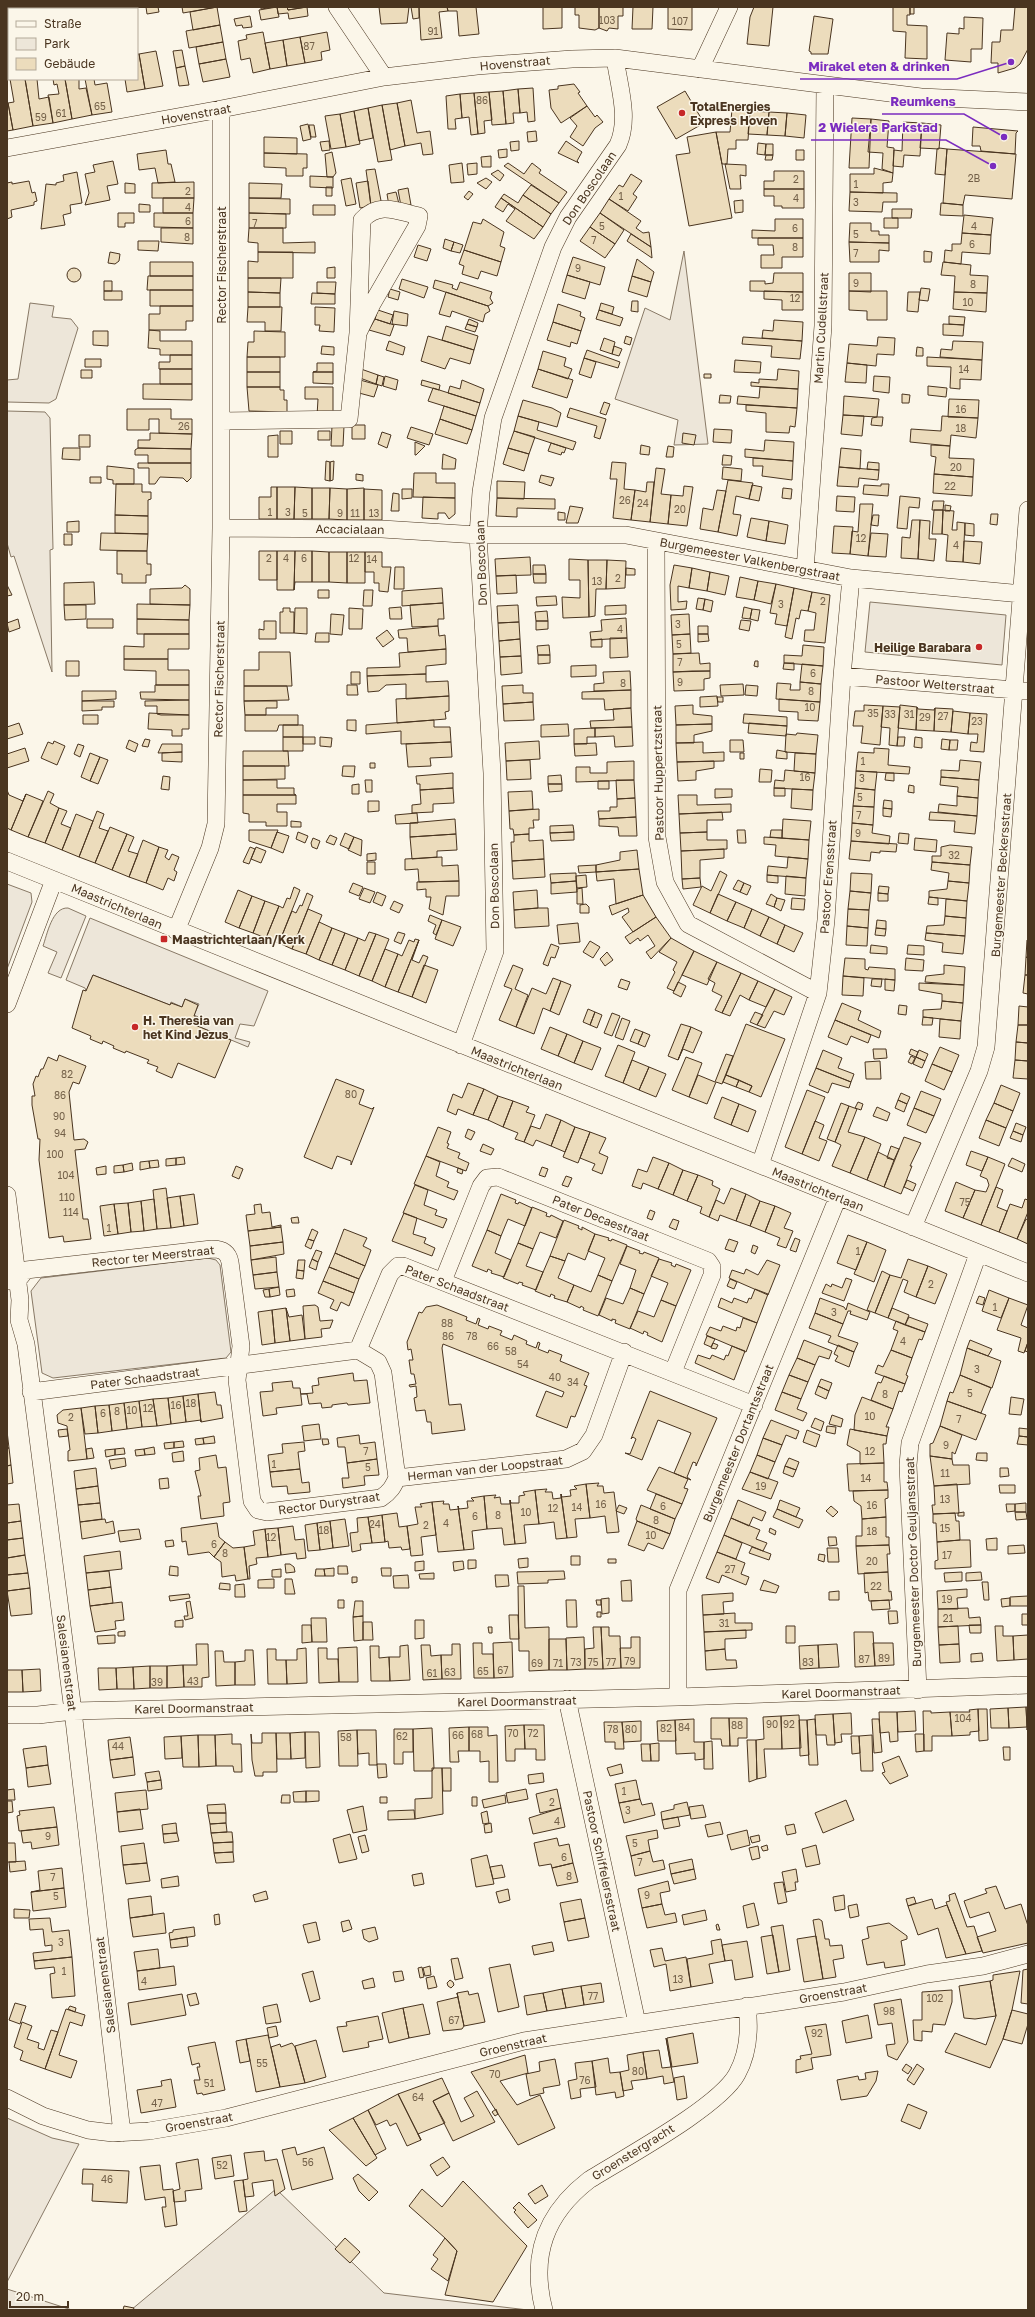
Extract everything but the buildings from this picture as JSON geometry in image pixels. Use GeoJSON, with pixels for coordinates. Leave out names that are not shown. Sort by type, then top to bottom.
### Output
{"type":"FeatureCollection","features":[{"type":"Feature","properties":{"kind":"street"},"geometry":{"type":"LineString","coordinates":[[337,7],[384,77]]}},
{"type":"Feature","properties":{"kind":"street"},"geometry":{"type":"LineString","coordinates":[[700,69],[730,7]]}},
{"type":"Feature","properties":{"kind":"street","name":"Hovenstraat"},"geometry":{"type":"LineString","coordinates":[[7,148],[221,109],[384,77],[477,66],[572,59],[615,58],[921,97],[1028,102]]}},
{"type":"Feature","properties":{"kind":"street","name":"Don Boscolaan"},"geometry":{"type":"LineString","coordinates":[[461,1045],[495,951],[492,773],[478,535],[481,492],[492,418],[553,247],[568,217],[618,145],[622,135],[624,114],[615,58]]}},
{"type":"Feature","properties":{"kind":"street","name":"Martin Cudellstraat"},"geometry":{"type":"LineString","coordinates":[[805,570],[823,326],[826,86]]}},
{"type":"Feature","properties":{"kind":"street","name":"Rector Fischerstraat"},"geometry":{"type":"LineString","coordinates":[[176,931],[210,848],[216,824],[221,528],[221,109]]}},
{"type":"Feature","properties":{"kind":"street"},"geometry":{"type":"LineString","coordinates":[[221,421],[349,419],[358,333],[362,220],[370,212],[387,208],[419,216],[417,226],[372,304],[358,333]]}},
{"type":"Feature","properties":{"kind":"street","name":"Burgemeester Beckersstraat"},"geometry":{"type":"LineString","coordinates":[[913,1227],[985,1053],[1022,691],[1022,594],[1028,510]]}},
{"type":"Feature","properties":{"kind":"street","name":"Accacialaan"},"geometry":{"type":"LineString","coordinates":[[221,528],[382,529],[478,535]]}},
{"type":"Feature","properties":{"kind":"street","name":"Burgemeester Valkenbergstraat"},"geometry":{"type":"LineString","coordinates":[[478,535],[626,535],[851,578],[1022,594]]}},
{"type":"Feature","properties":{"kind":"street","name":"Pastoor Huppertzstraat"},"geometry":{"type":"LineString","coordinates":[[656,541],[657,837],[665,882],[688,924],[818,993]]}},
{"type":"Feature","properties":{"kind":"street","name":"Pastoor Erensstraat"},"geometry":{"type":"LineString","coordinates":[[760,1165],[818,993],[826,920],[842,676],[851,578]]}},
{"type":"Feature","properties":{"kind":"street","name":"Pastoor Welterstraat"},"geometry":{"type":"LineString","coordinates":[[842,676],[1022,691]]}},
{"type":"Feature","properties":{"kind":"street","name":"Maastrichterlaan"},"geometry":{"type":"LineString","coordinates":[[7,861],[176,931],[978,1254],[1028,1272]]}},
{"type":"Feature","properties":{"kind":"street"},"geometry":{"type":"LineString","coordinates":[[7,1004],[54,880]]}},
{"type":"Feature","properties":{"kind":"street","name":"Pater Decaestraat"},"geometry":{"type":"LineString","coordinates":[[443,1281],[481,1186],[487,1178],[498,1177],[601,1217],[708,1261],[712,1267],[712,1275],[673,1372]]}},
{"type":"Feature","properties":{"kind":"street","name":"Salesianenstraat"},"geometry":{"type":"LineString","coordinates":[[7,1195],[12,1280],[20,1300],[19,1320],[26,1344],[73,1711],[122,2133]]}},
{"type":"Feature","properties":{"kind":"street","name":"Burgemeester Dortantsstraat"},"geometry":{"type":"LineString","coordinates":[[678,1698],[678,1590],[838,1197]]}},
{"type":"Feature","properties":{"kind":"street","name":"Rector ter Meerstraat"},"geometry":{"type":"LineString","coordinates":[[12,1280],[26,1270],[218,1248],[226,1253],[230,1262],[241,1346],[238,1366]]}},
{"type":"Feature","properties":{"kind":"street","name":"Burgemeester Doctor Geuljansstraat"},"geometry":{"type":"LineString","coordinates":[[918,1690],[908,1452],[914,1427],[978,1254]]}},
{"type":"Feature","properties":{"kind":"street","name":"Pater Schaadstraat"},"geometry":{"type":"LineString","coordinates":[[31,1392],[358,1350],[393,1270],[398,1266],[409,1267],[754,1405]]}},
{"type":"Feature","properties":{"kind":"street"},"geometry":{"type":"LineString","coordinates":[[358,1350],[373,1358],[383,1373],[397,1478]]}},
{"type":"Feature","properties":{"kind":"street","name":"Herman van der Loopstraat"},"geometry":{"type":"LineString","coordinates":[[397,1478],[547,1462],[580,1454],[587,1448],[594,1436],[624,1352]]}},
{"type":"Feature","properties":{"kind":"street","name":"Rector Durystraat"},"geometry":{"type":"LineString","coordinates":[[238,1366],[237,1380],[252,1501],[258,1510],[267,1512],[381,1498],[389,1492],[397,1478]]}},
{"type":"Feature","properties":{"kind":"street","name":"Karel Doormanstraat"},"geometry":{"type":"LineString","coordinates":[[7,1715],[38,1715],[73,1711],[567,1699],[678,1698],[1028,1685]]}},
{"type":"Feature","properties":{"kind":"street","name":"Pastoor Schiffelersstraat"},"geometry":{"type":"LineString","coordinates":[[567,1699],[637,2023]]}},
{"type":"Feature","properties":{"kind":"street","name":"Groenstraat"},"geometry":{"type":"LineString","coordinates":[[7,2098],[43,2116],[88,2130],[122,2133],[149,2131],[226,2118],[524,2041],[844,1992],[927,1974],[983,1966],[1028,1954]]}},
{"type":"Feature","properties":{"kind":"street","name":"Groenstergracht"},"geometry":{"type":"LineString","coordinates":[[544,2310],[537,2275],[539,2258],[546,2232],[558,2209],[576,2190],[589,2180],[698,2112],[730,2085],[737,2074],[746,2045],[749,2031],[747,2006]]}},
{"type":"Feature","properties":{"kind":"green space"},"geometry":{"type":"Polygon","coordinates":[[[684,251],[708,444],[674,445],[678,420],[615,399],[645,308],[670,320],[684,251]]]}},
{"type":"Feature","properties":{"kind":"green space"},"geometry":{"type":"Polygon","coordinates":[[[30,303],[54,306],[52,317],[71,319],[78,328],[56,399],[49,403],[7,402],[7,380],[18,379],[30,303]]]}},
{"type":"Feature","properties":{"kind":"green space"},"geometry":{"type":"Polygon","coordinates":[[[7,411],[45,412],[50,418],[53,549],[50,550],[52,672],[14,556],[11,557],[7,543],[7,411]]]}},
{"type":"Feature","properties":{"kind":"green space"},"geometry":{"type":"Polygon","coordinates":[[[870,602],[1006,615],[1002,665],[865,652],[870,602]]]}},
{"type":"Feature","properties":{"kind":"green space"},"geometry":{"type":"Polygon","coordinates":[[[7,884],[31,893],[32,902],[7,969],[7,884]]]}},
{"type":"Feature","properties":{"kind":"green space"},"geometry":{"type":"Polygon","coordinates":[[[68,908],[86,916],[61,978],[48,973],[57,952],[43,946],[48,929],[54,917],[62,909],[68,908]]]}},
{"type":"Feature","properties":{"kind":"green space"},"geometry":{"type":"Polygon","coordinates":[[[90,918],[268,991],[254,1026],[240,1024],[235,1038],[250,1042],[248,1047],[195,1025],[198,1017],[194,1015],[199,1004],[185,999],[182,1007],[171,1002],[170,1005],[93,975],[86,991],[85,988],[66,980],[90,918]]]}},
{"type":"Feature","properties":{"kind":"green space"},"geometry":{"type":"Polygon","coordinates":[[[208,1258],[216,1260],[220,1265],[231,1352],[226,1358],[53,1378],[42,1373],[31,1291],[41,1278],[208,1258]]]}},
{"type":"Feature","properties":{"kind":"green space"},"geometry":{"type":"Polygon","coordinates":[[[7,2118],[52,2138],[79,2144],[7,2282],[7,2118]]]}},
{"type":"Feature","properties":{"kind":"green space"},"geometry":{"type":"Polygon","coordinates":[[[276,2189],[384,2293],[528,2310],[131,2310],[276,2189]]]}},
{"type":"Feature","properties":{"kind":"green space"},"geometry":{"type":"Polygon","coordinates":[[[7,2289],[72,2310],[7,2310],[7,2289]]]}},
{"type":"Feature","properties":{"kind":"place","name":"Mirakel eten & drinken"},"geometry":{"type":"Point","coordinates":[1011,62]}},
{"type":"Feature","properties":{"kind":"place","name":"TotalEnergies Express Hoven"},"geometry":{"type":"Point","coordinates":[682,113]}},
{"type":"Feature","properties":{"kind":"place","name":"Reumkens"},"geometry":{"type":"Point","coordinates":[1004,137]}},
{"type":"Feature","properties":{"kind":"place","name":"2 Wielers Parkstad"},"geometry":{"type":"Point","coordinates":[993,166]}},
{"type":"Feature","properties":{"kind":"place","name":"Heilige Barabara"},"geometry":{"type":"Point","coordinates":[979,647]}},
{"type":"Feature","properties":{"kind":"place","name":"Maastrichterlaan/Kerk"},"geometry":{"type":"Point","coordinates":[164,939]}},
{"type":"Feature","properties":{"kind":"place","name":"H. Theresia van het Kind Jezus"},"geometry":{"type":"Point","coordinates":[135,1027]}}]}
